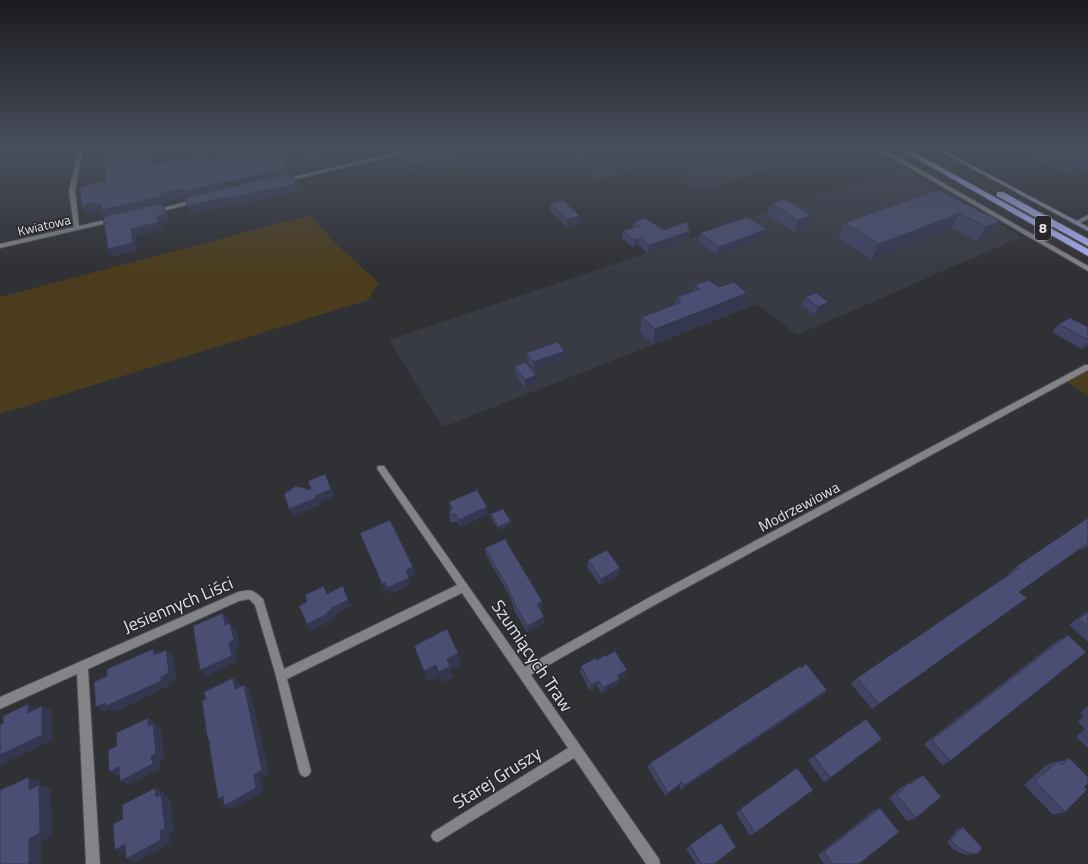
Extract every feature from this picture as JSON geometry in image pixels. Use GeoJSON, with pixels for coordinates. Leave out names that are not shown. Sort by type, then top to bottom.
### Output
{"type":"FeatureCollection","features":[{"type":"Feature","properties":{"kind":"highway","name":"8"},"geometry":{"type":"LineString","coordinates":[[975,189],[1088,253]]}},
{"type":"Feature","properties":{"kind":"highway","name":"8"},"geometry":{"type":"LineString","coordinates":[[992,189],[1088,242]]}},
{"type":"Feature","properties":{"kind":"street"},"geometry":{"type":"LineString","coordinates":[[73,189],[77,229]]}},
{"type":"Feature","properties":{"kind":"street"},"geometry":{"type":"LineString","coordinates":[[951,189],[1088,269]]}},
{"type":"Feature","properties":{"kind":"street"},"geometry":{"type":"LineString","coordinates":[[1013,189],[1088,229]]}},
{"type":"Feature","properties":{"kind":"street"},"geometry":{"type":"LineString","coordinates":[[146,213],[199,200]]}},
{"type":"Feature","properties":{"kind":"street"},"geometry":{"type":"LineString","coordinates":[[1076,223],[1088,217]]}},
{"type":"Feature","properties":{"kind":"street","name":"Kwiatowa"},"geometry":{"type":"LineString","coordinates":[[0,246],[123,218]]}},
{"type":"Feature","properties":{"kind":"street","name":"Modrzewiowa"},"geometry":{"type":"LineString","coordinates":[[524,673],[662,596],[1088,367]]}},
{"type":"Feature","properties":{"kind":"street","name":"Szumiących Traw"},"geometry":{"type":"LineString","coordinates":[[381,468],[524,673],[654,864]]}},
{"type":"Feature","properties":{"kind":"street"},"geometry":{"type":"LineString","coordinates":[[281,676],[464,587]]}},
{"type":"Feature","properties":{"kind":"street","name":"Jesiennych Liści"},"geometry":{"type":"LineString","coordinates":[[0,703],[238,597],[251,594],[259,602],[281,676],[305,771]]}},
{"type":"Feature","properties":{"kind":"street"},"geometry":{"type":"LineString","coordinates":[[82,667],[93,864]]}},
{"type":"Feature","properties":{"kind":"street","name":"Starej Gruszy"},"geometry":{"type":"LineString","coordinates":[[437,836],[576,750]]}},
{"type":"Feature","properties":{"kind":"shaded area"},"geometry":{"type":"Polygon","coordinates":[[[836,189],[940,189],[1021,237],[797,335],[757,304],[443,427],[389,340],[836,189]]]}},
{"type":"Feature","properties":{"kind":"shaded area"},"geometry":{"type":"Polygon","coordinates":[[[311,215],[332,240],[379,283],[368,300],[0,414],[0,297],[311,215]]]}},
{"type":"Feature","properties":{"kind":"shaded area"},"geometry":{"type":"Polygon","coordinates":[[[1088,369],[1088,395],[1065,381],[1088,369]]]}},
{"type":"Feature","properties":{"kind":"building"},"geometry":{"type":"Polygon","coordinates":[[[80,189],[181,189],[160,194],[160,197],[102,210],[101,204],[96,206],[95,203],[82,206],[80,189]]]}},
{"type":"Feature","properties":{"kind":"building"},"geometry":{"type":"Polygon","coordinates":[[[182,189],[195,189],[183,192],[182,189]]]}},
{"type":"Feature","properties":{"kind":"building"},"geometry":{"type":"Polygon","coordinates":[[[222,189],[271,189],[187,206],[185,198],[222,189]]]}},
{"type":"Feature","properties":{"kind":"building"},"geometry":{"type":"Polygon","coordinates":[[[937,190],[1000,221],[986,227],[960,213],[879,244],[844,223],[937,190]]]}},
{"type":"Feature","properties":{"kind":"building"},"geometry":{"type":"Polygon","coordinates":[[[785,199],[812,215],[798,220],[771,204],[785,199]]]}},
{"type":"Feature","properties":{"kind":"building"},"geometry":{"type":"Polygon","coordinates":[[[563,200],[580,216],[567,219],[550,203],[563,200]]]}},
{"type":"Feature","properties":{"kind":"building"},"geometry":{"type":"Polygon","coordinates":[[[162,203],[165,214],[157,216],[159,222],[131,229],[133,243],[108,249],[103,217],[162,203]]]}},
{"type":"Feature","properties":{"kind":"building"},"geometry":{"type":"Polygon","coordinates":[[[747,217],[767,229],[719,247],[700,233],[747,217]]]}},
{"type":"Feature","properties":{"kind":"building"},"geometry":{"type":"Polygon","coordinates":[[[645,218],[664,230],[687,222],[690,231],[649,245],[640,238],[634,240],[623,231],[640,226],[634,222],[645,218]]]}},
{"type":"Feature","properties":{"kind":"building"},"geometry":{"type":"Polygon","coordinates":[[[709,280],[719,287],[734,282],[747,293],[655,329],[642,317],[681,302],[677,297],[700,289],[695,285],[709,280]]]}},
{"type":"Feature","properties":{"kind":"building"},"geometry":{"type":"Polygon","coordinates":[[[816,293],[829,302],[818,307],[805,297],[816,293]]]}},
{"type":"Feature","properties":{"kind":"building"},"geometry":{"type":"Polygon","coordinates":[[[1070,318],[1088,327],[1088,340],[1059,324],[1070,318]]]}},
{"type":"Feature","properties":{"kind":"building"},"geometry":{"type":"Polygon","coordinates":[[[557,342],[565,351],[534,362],[526,353],[557,342]]]}},
{"type":"Feature","properties":{"kind":"building"},"geometry":{"type":"Polygon","coordinates":[[[525,362],[536,375],[525,380],[514,367],[525,362]]]}},
{"type":"Feature","properties":{"kind":"building"},"geometry":{"type":"Polygon","coordinates":[[[325,474],[331,489],[315,496],[316,498],[289,509],[284,494],[296,486],[311,490],[308,481],[325,474]]]}},
{"type":"Feature","properties":{"kind":"building"},"geometry":{"type":"Polygon","coordinates":[[[477,490],[487,507],[459,520],[456,515],[449,514],[452,507],[449,502],[477,490]]]}},
{"type":"Feature","properties":{"kind":"building"},"geometry":{"type":"Polygon","coordinates":[[[503,509],[511,521],[498,527],[491,514],[503,509]]]}},
{"type":"Feature","properties":{"kind":"building"},"geometry":{"type":"Polygon","coordinates":[[[1088,518],[1088,543],[1019,592],[1027,598],[879,704],[857,678],[1019,568],[1017,566],[1088,518]]]}},
{"type":"Feature","properties":{"kind":"building"},"geometry":{"type":"Polygon","coordinates":[[[390,520],[413,567],[406,570],[409,578],[387,588],[385,582],[382,584],[360,533],[390,520]]]}},
{"type":"Feature","properties":{"kind":"building"},"geometry":{"type":"Polygon","coordinates":[[[505,539],[542,601],[537,604],[544,617],[527,626],[515,605],[509,590],[485,548],[505,539]]]}},
{"type":"Feature","properties":{"kind":"building"},"geometry":{"type":"Polygon","coordinates":[[[607,550],[620,568],[601,579],[588,560],[607,550]]]}},
{"type":"Feature","properties":{"kind":"building"},"geometry":{"type":"Polygon","coordinates":[[[324,586],[327,594],[343,586],[348,600],[332,608],[327,612],[328,614],[307,624],[299,606],[307,602],[305,595],[324,586]]]}},
{"type":"Feature","properties":{"kind":"building"},"geometry":{"type":"Polygon","coordinates":[[[1088,612],[1088,627],[1079,619],[1088,612]]]}},
{"type":"Feature","properties":{"kind":"building"},"geometry":{"type":"Polygon","coordinates":[[[223,613],[225,625],[230,623],[234,640],[229,643],[232,656],[200,670],[193,626],[223,613]]]}},
{"type":"Feature","properties":{"kind":"building"},"geometry":{"type":"Polygon","coordinates":[[[447,629],[458,653],[447,659],[450,666],[439,672],[436,665],[424,671],[414,646],[447,629]]]}},
{"type":"Feature","properties":{"kind":"building"},"geometry":{"type":"Polygon","coordinates":[[[1068,635],[1086,652],[950,761],[932,740],[1068,635]]]}},
{"type":"Feature","properties":{"kind":"building"},"geometry":{"type":"Polygon","coordinates":[[[153,649],[154,655],[166,650],[169,673],[161,677],[161,681],[106,706],[105,703],[96,707],[94,682],[107,676],[107,669],[153,649]]]}},
{"type":"Feature","properties":{"kind":"building"},"geometry":{"type":"Polygon","coordinates":[[[615,651],[627,670],[617,676],[620,679],[603,688],[599,681],[591,685],[581,666],[596,658],[597,660],[615,651]]]}},
{"type":"Feature","properties":{"kind":"building"},"geometry":{"type":"Polygon","coordinates":[[[806,664],[827,690],[684,786],[682,782],[668,793],[650,763],[800,666],[801,668],[806,664]]]}},
{"type":"Feature","properties":{"kind":"building"},"geometry":{"type":"Polygon","coordinates":[[[233,678],[235,689],[244,685],[262,770],[254,775],[256,788],[224,806],[223,796],[218,799],[202,701],[206,699],[204,692],[233,678]]]}},
{"type":"Feature","properties":{"kind":"building"},"geometry":{"type":"Polygon","coordinates":[[[28,704],[28,713],[42,706],[42,735],[0,755],[0,725],[3,723],[3,716],[28,704]]]}},
{"type":"Feature","properties":{"kind":"building"},"geometry":{"type":"Polygon","coordinates":[[[148,718],[148,726],[153,724],[156,753],[151,756],[153,764],[120,781],[119,767],[109,772],[108,750],[117,746],[116,733],[148,718]]]}},
{"type":"Feature","properties":{"kind":"building"},"geometry":{"type":"Polygon","coordinates":[[[866,719],[882,739],[830,778],[814,756],[866,719]]]}},
{"type":"Feature","properties":{"kind":"building"},"geometry":{"type":"Polygon","coordinates":[[[1069,758],[1088,777],[1088,783],[1084,787],[1087,790],[1065,812],[1035,781],[1058,761],[1062,765],[1069,758]]]}},
{"type":"Feature","properties":{"kind":"building"},"geometry":{"type":"Polygon","coordinates":[[[797,768],[813,790],[755,833],[740,809],[797,768]]]}},
{"type":"Feature","properties":{"kind":"building"},"geometry":{"type":"Polygon","coordinates":[[[923,775],[941,797],[916,818],[897,795],[909,783],[911,784],[923,775]]]}},
{"type":"Feature","properties":{"kind":"building"},"geometry":{"type":"Polygon","coordinates":[[[29,777],[29,790],[39,785],[40,833],[29,839],[29,864],[0,864],[0,790],[29,777]]]}},
{"type":"Feature","properties":{"kind":"building"},"geometry":{"type":"Polygon","coordinates":[[[155,788],[156,797],[161,795],[165,828],[160,831],[161,840],[126,859],[125,844],[115,850],[113,824],[123,819],[122,805],[155,788]]]}},
{"type":"Feature","properties":{"kind":"building"},"geometry":{"type":"Polygon","coordinates":[[[880,808],[899,832],[859,864],[833,864],[824,852],[880,808]]]}},
{"type":"Feature","properties":{"kind":"building"},"geometry":{"type":"Polygon","coordinates":[[[721,823],[736,847],[714,864],[701,864],[690,845],[721,823]]]}},
{"type":"Feature","properties":{"kind":"building"},"geometry":{"type":"Polygon","coordinates":[[[963,827],[982,848],[978,853],[973,854],[966,852],[951,840],[963,827]]]}}]}
